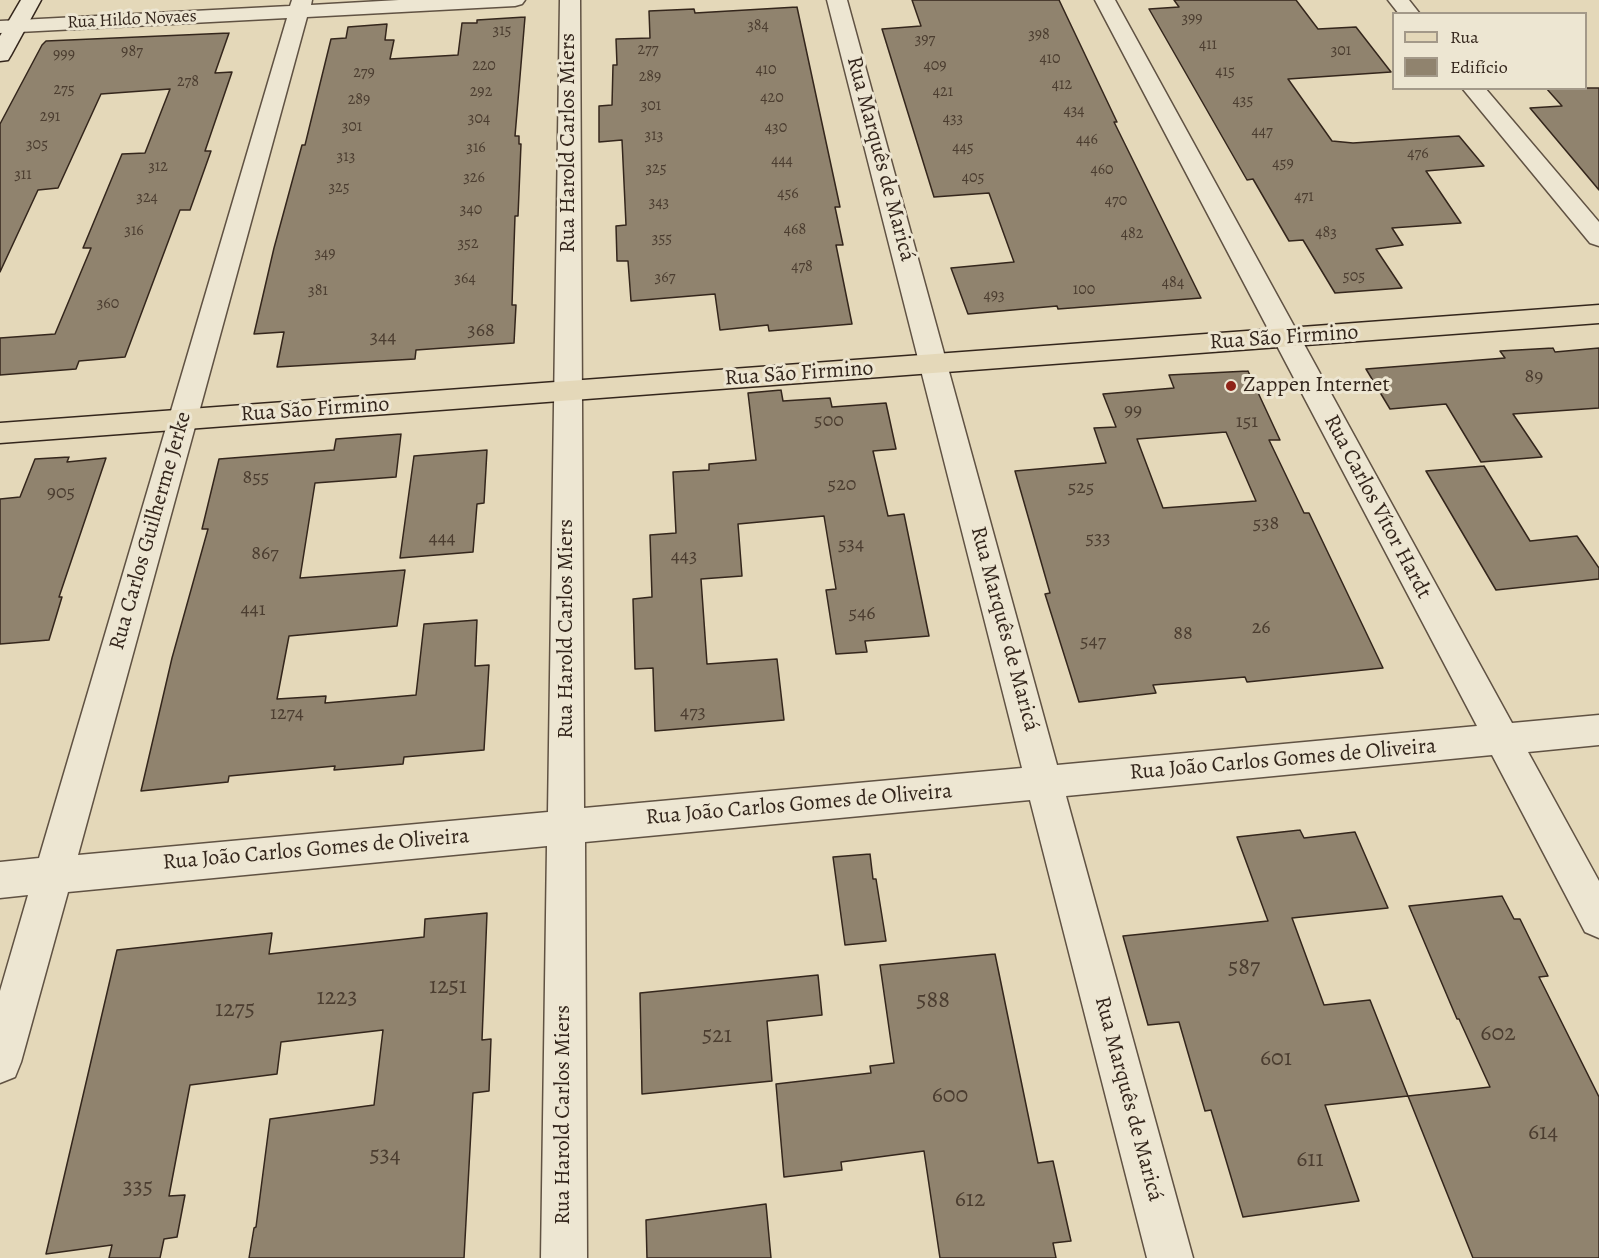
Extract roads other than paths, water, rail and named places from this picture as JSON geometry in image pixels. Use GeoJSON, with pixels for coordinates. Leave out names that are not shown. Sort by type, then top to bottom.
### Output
{"type":"FeatureCollection","features":[{"type":"Feature","properties":{"kind":"main road","name":"Rua São Firmino"},"geometry":{"type":"LineString","coordinates":[[0,433],[1599,314]]}},
{"type":"Feature","properties":{"kind":"street"},"geometry":{"type":"LineString","coordinates":[[0,55],[8,26],[31,0]]}},
{"type":"Feature","properties":{"kind":"street","name":"Rua Hildo Novaes"},"geometry":{"type":"LineString","coordinates":[[8,26],[300,6],[515,0]]}},
{"type":"Feature","properties":{"kind":"street","name":"Rua Harold Carlos Miers"},"geometry":{"type":"LineString","coordinates":[[564,1258],[570,0]]}},
{"type":"Feature","properties":{"kind":"street","name":"Rua Marquês de Maricá"},"geometry":{"type":"LineString","coordinates":[[837,0],[1170,1258]]}},
{"type":"Feature","properties":{"kind":"street","name":"Rua Carlos Vítor Hardt"},"geometry":{"type":"LineString","coordinates":[[1104,0],[1599,919]]}},
{"type":"Feature","properties":{"kind":"street"},"geometry":{"type":"LineString","coordinates":[[1398,0],[1408,12]]}},
{"type":"Feature","properties":{"kind":"street","name":"Rua Carlos Guilherme Jerke"},"geometry":{"type":"LineString","coordinates":[[0,1062],[300,6]]}},
{"type":"Feature","properties":{"kind":"street"},"geometry":{"type":"LineString","coordinates":[[1475,90],[1599,238]]}},
{"type":"Feature","properties":{"kind":"street","name":"Rua João Carlos Gomes de Oliveira"},"geometry":{"type":"LineString","coordinates":[[0,880],[1599,730]]}},
{"type":"Feature","properties":{"kind":"place","name":"Zappen Internet"},"geometry":{"type":"Point","coordinates":[1231,386]}}]}
